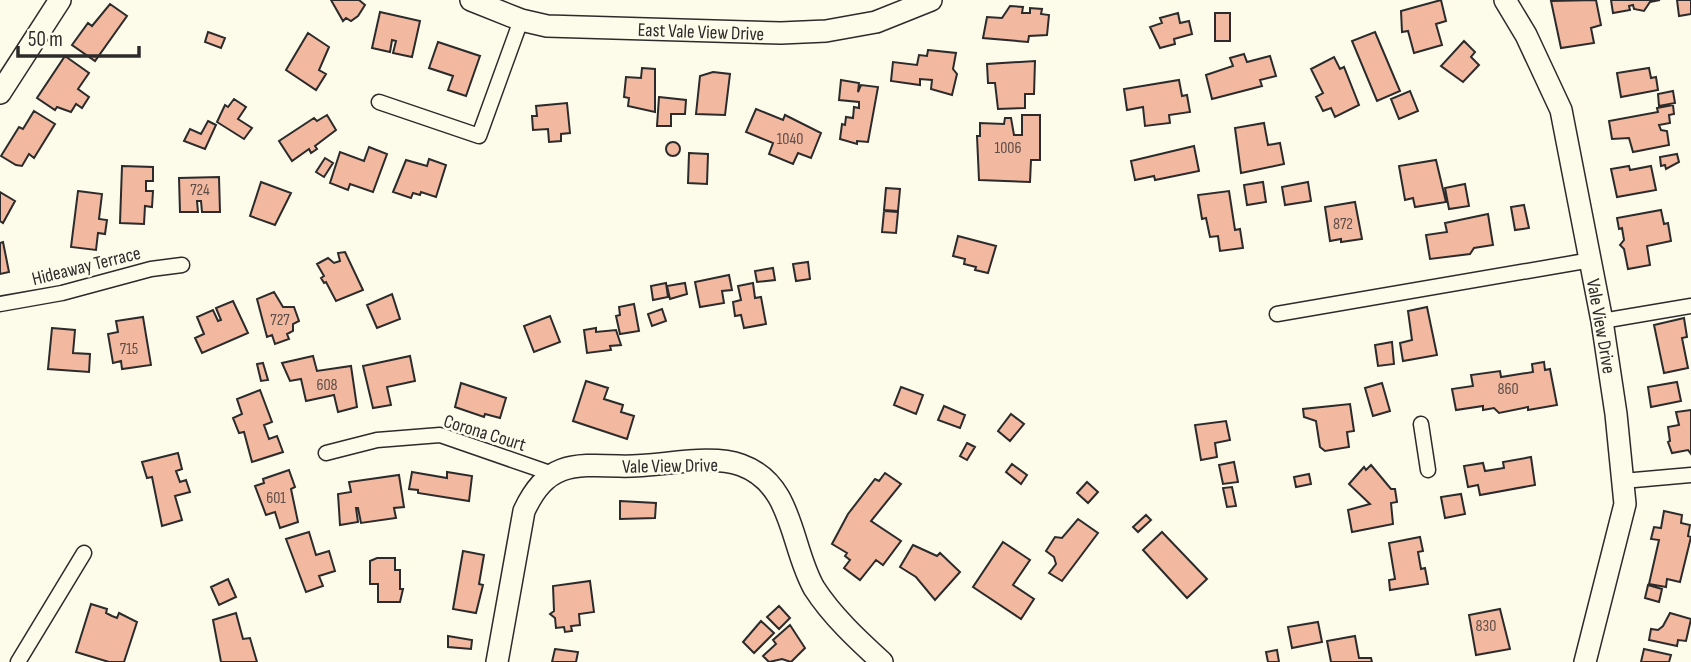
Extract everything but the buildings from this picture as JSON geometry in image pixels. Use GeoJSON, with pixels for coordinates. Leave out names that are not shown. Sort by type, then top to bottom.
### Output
{"type":"FeatureCollection","features":[{"type":"Feature","properties":{"kind":"street"},"geometry":{"type":"LineString","coordinates":[[0,93],[60,0]]}},
{"type":"Feature","properties":{"kind":"street","name":"East Vale View Drive"},"geometry":{"type":"LineString","coordinates":[[471,0],[521,20],[547,26],[781,33],[826,31],[876,22],[931,0]]}},
{"type":"Feature","properties":{"kind":"street","name":"Vale View Drive"},"geometry":{"type":"LineString","coordinates":[[1505,0],[1526,35],[1561,110],[1602,321],[1623,481],[1625,504],[1585,662]]}},
{"type":"Feature","properties":{"kind":"street"},"geometry":{"type":"LineString","coordinates":[[379,102],[480,136],[521,20]]}},
{"type":"Feature","properties":{"kind":"street"},"geometry":{"type":"LineString","coordinates":[[1278,314],[1591,260]]}},
{"type":"Feature","properties":{"kind":"street","name":"Hideaway Terrace"},"geometry":{"type":"LineString","coordinates":[[0,304],[62,293],[151,269],[182,265]]}},
{"type":"Feature","properties":{"kind":"street"},"geometry":{"type":"LineString","coordinates":[[1602,321],[1691,306]]}},
{"type":"Feature","properties":{"kind":"street"},"geometry":{"type":"LineString","coordinates":[[1421,424],[1429,470]]}},
{"type":"Feature","properties":{"kind":"street","name":"Corona Court"},"geometry":{"type":"LineString","coordinates":[[326,453],[377,440],[440,435],[550,473]]}},
{"type":"Feature","properties":{"kind":"street","name":"Vale View Drive"},"geometry":{"type":"LineString","coordinates":[[550,473],[577,465],[632,467],[714,462],[740,464],[762,476],[785,505],[799,554],[814,588],[849,632],[882,662]]}},
{"type":"Feature","properties":{"kind":"street"},"geometry":{"type":"LineString","coordinates":[[497,662],[524,511],[534,490],[550,473]]}},
{"type":"Feature","properties":{"kind":"street"},"geometry":{"type":"LineString","coordinates":[[1623,481],[1691,475]]}},
{"type":"Feature","properties":{"kind":"street"},"geometry":{"type":"LineString","coordinates":[[18,662],[84,553]]}}]}
